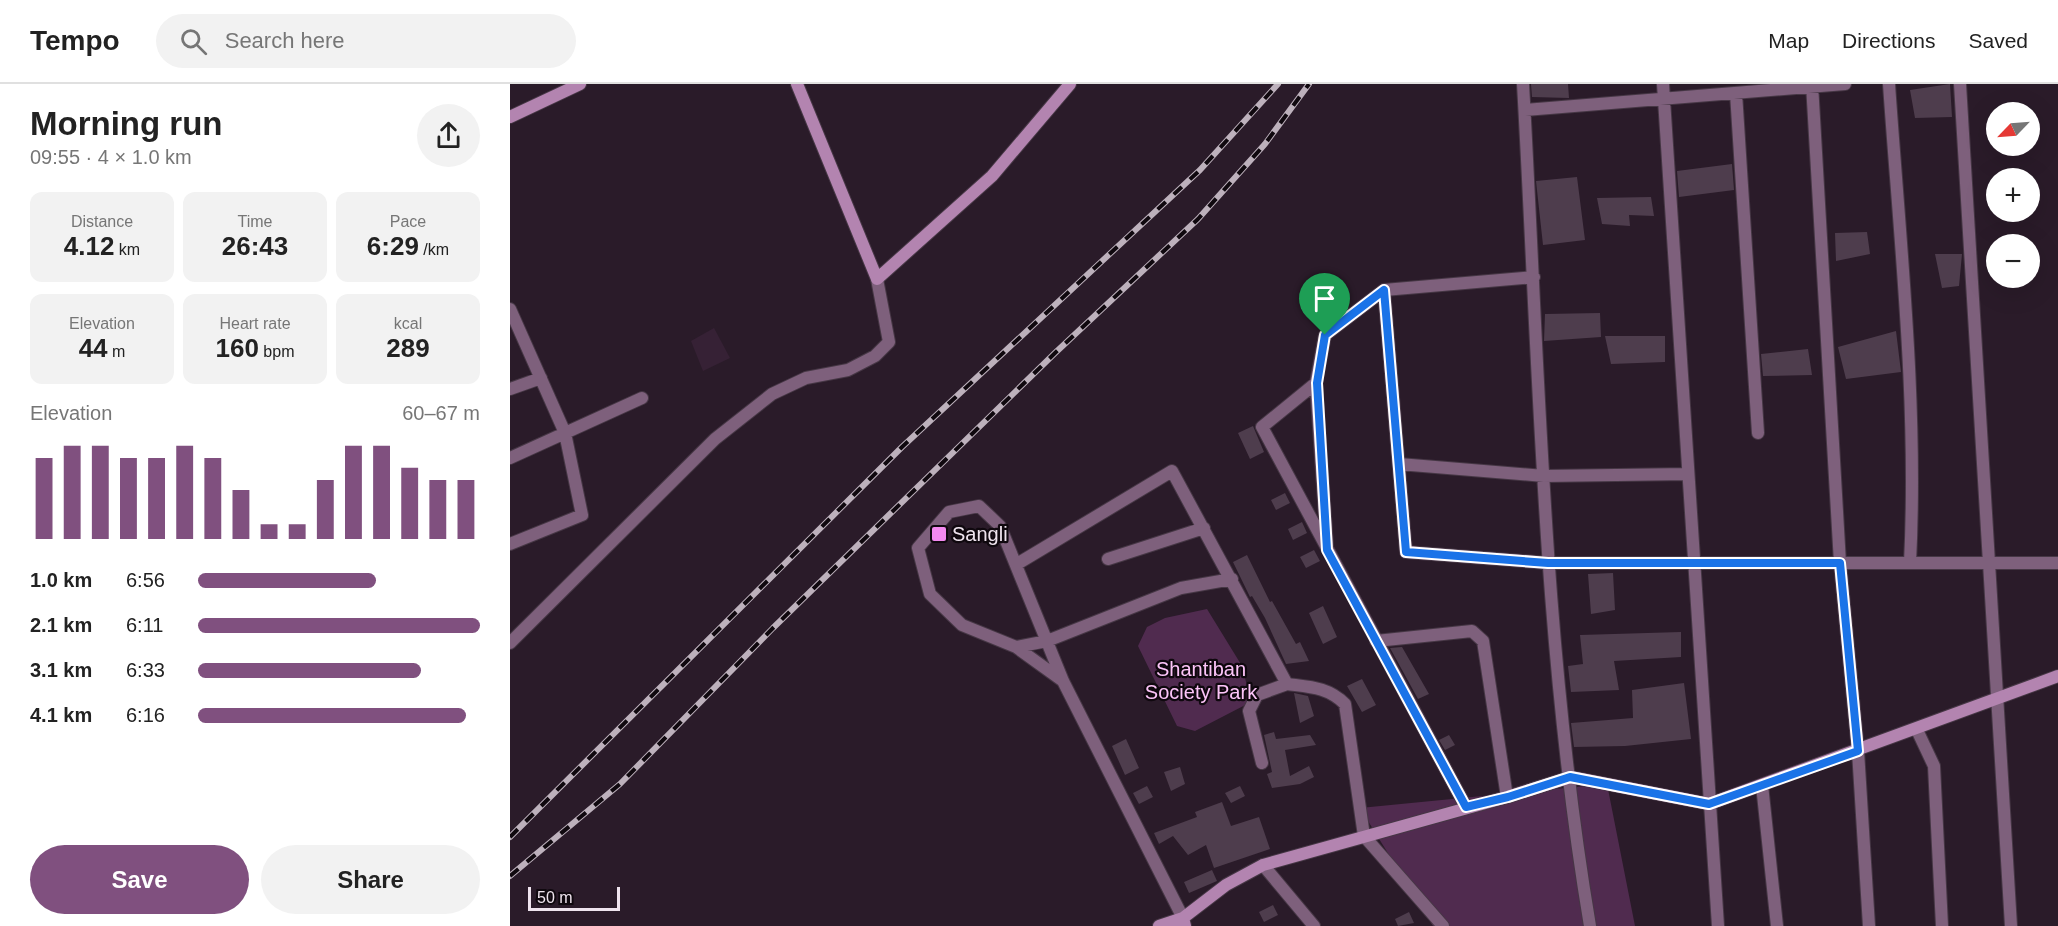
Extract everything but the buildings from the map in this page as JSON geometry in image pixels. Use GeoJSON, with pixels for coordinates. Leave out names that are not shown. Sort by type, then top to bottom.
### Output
{"type":"FeatureCollection","features":[{"type":"Feature","properties":{"kind":"main road"},"geometry":{"type":"LineString","coordinates":[[510,117],[578,84]]}},
{"type":"Feature","properties":{"kind":"main road"},"geometry":{"type":"LineString","coordinates":[[797,84],[877,279],[992,176],[1070,84]]}},
{"type":"Feature","properties":{"kind":"main road"},"geometry":{"type":"LineString","coordinates":[[1159,926],[1184,922],[1226,885],[1263,865],[1508,797],[1570,777],[1709,804],[1997,701],[2058,676]]}},
{"type":"Feature","properties":{"kind":"street"},"geometry":{"type":"LineString","coordinates":[[1523,84],[1548,563],[1578,850],[1590,926]]}},
{"type":"Feature","properties":{"kind":"street"},"geometry":{"type":"LineString","coordinates":[[1663,84],[1718,926]]}},
{"type":"Feature","properties":{"kind":"street"},"geometry":{"type":"LineString","coordinates":[[1525,110],[1845,84]]}},
{"type":"Feature","properties":{"kind":"street"},"geometry":{"type":"LineString","coordinates":[[1889,84],[1904,295],[1912,473],[1910,563]]}},
{"type":"Feature","properties":{"kind":"street"},"geometry":{"type":"LineString","coordinates":[[1960,84],[2011,926]]}},
{"type":"Feature","properties":{"kind":"street"},"geometry":{"type":"LineString","coordinates":[[1812,85],[1840,563],[1858,751],[1869,926]]}},
{"type":"Feature","properties":{"kind":"street"},"geometry":{"type":"LineString","coordinates":[[1736,93],[1758,433]]}},
{"type":"Feature","properties":{"kind":"street"},"geometry":{"type":"LineString","coordinates":[[1327,550],[1317,383],[1325,335],[1384,290],[1534,277]]}},
{"type":"Feature","properties":{"kind":"street"},"geometry":{"type":"LineString","coordinates":[[510,643],[715,439],[772,394],[806,378],[848,370],[875,356],[889,342],[877,279]]}},
{"type":"Feature","properties":{"kind":"street"},"geometry":{"type":"LineString","coordinates":[[1384,290],[1406,552],[1548,563],[2058,563]]}},
{"type":"Feature","properties":{"kind":"street"},"geometry":{"type":"LineString","coordinates":[[510,309],[566,433],[582,515],[510,544]]}},
{"type":"Feature","properties":{"kind":"street"},"geometry":{"type":"LineString","coordinates":[[510,389],[541,378]]}},
{"type":"Feature","properties":{"kind":"street"},"geometry":{"type":"LineString","coordinates":[[1317,383],[1262,427],[1466,807]]}},
{"type":"Feature","properties":{"kind":"street"},"geometry":{"type":"LineString","coordinates":[[510,458],[642,398]]}},
{"type":"Feature","properties":{"kind":"street"},"geometry":{"type":"LineString","coordinates":[[1399,464],[1544,477],[1688,474]]}},
{"type":"Feature","properties":{"kind":"street"},"geometry":{"type":"LineString","coordinates":[[1017,564],[1172,471],[1287,684]]}},
{"type":"Feature","properties":{"kind":"street"},"geometry":{"type":"LineString","coordinates":[[1063,681],[1016,647],[962,625],[930,594],[918,548],[949,512],[979,506],[1000,526],[1063,681],[1184,922]]}},
{"type":"Feature","properties":{"kind":"street"},"geometry":{"type":"LineString","coordinates":[[1108,558],[1204,528]]}},
{"type":"Feature","properties":{"kind":"street"},"geometry":{"type":"LineString","coordinates":[[1016,647],[1047,641],[1180,588],[1232,579]]}},
{"type":"Feature","properties":{"kind":"street"},"geometry":{"type":"LineString","coordinates":[[1376,641],[1472,631],[1484,641],[1508,797]]}},
{"type":"Feature","properties":{"kind":"street"},"geometry":{"type":"LineString","coordinates":[[1262,763],[1249,711],[1257,695],[1287,684],[1318,688],[1334,693],[1345,704],[1364,836],[1443,926]]}},
{"type":"Feature","properties":{"kind":"street"},"geometry":{"type":"LineString","coordinates":[[1917,730],[1934,766],[1942,926]]}},
{"type":"Feature","properties":{"kind":"street"},"geometry":{"type":"LineString","coordinates":[[1762,785],[1777,926]]}},
{"type":"Feature","properties":{"kind":"street"},"geometry":{"type":"LineString","coordinates":[[1263,865],[1314,926]]}},
{"type":"Feature","properties":{"kind":"shaded area"},"geometry":{"type":"Polygon","coordinates":[[[714,328],[730,358],[703,371],[691,341],[714,328]]]}},
{"type":"Feature","properties":{"kind":"green space","name":"Shantiban Society Park"},"geometry":{"type":"Polygon","coordinates":[[[1207,609],[1242,666],[1251,702],[1195,731],[1177,726],[1138,646],[1147,627],[1165,618],[1207,609]]]}},
{"type":"Feature","properties":{"kind":"green space"},"geometry":{"type":"Polygon","coordinates":[[[1607,784],[1635,926],[1433,926],[1360,808],[1607,784]]]}},
{"type":"Feature","properties":{"kind":"railway"},"geometry":{"type":"LineString","coordinates":[[510,837],[902,447],[1200,170],[1278,84]]}},
{"type":"Feature","properties":{"kind":"railway"},"geometry":{"type":"LineString","coordinates":[[510,876],[620,784],[773,628],[1055,353],[1198,219],[1265,144],[1309,84]]}},
{"type":"Feature","properties":{"kind":"place","name":"Sangli"},"geometry":{"type":"Point","coordinates":[939,534]}},
{"type":"Feature","properties":{"kind":"route"},"geometry":{"type":"LineString","coordinates":[[1384,290],[1406,552],[1548,563],[1840,563],[1858,751],[1709,804],[1570,777],[1508,797],[1466,807],[1327,550],[1317,383],[1325,335],[1384,290]]}}]}
